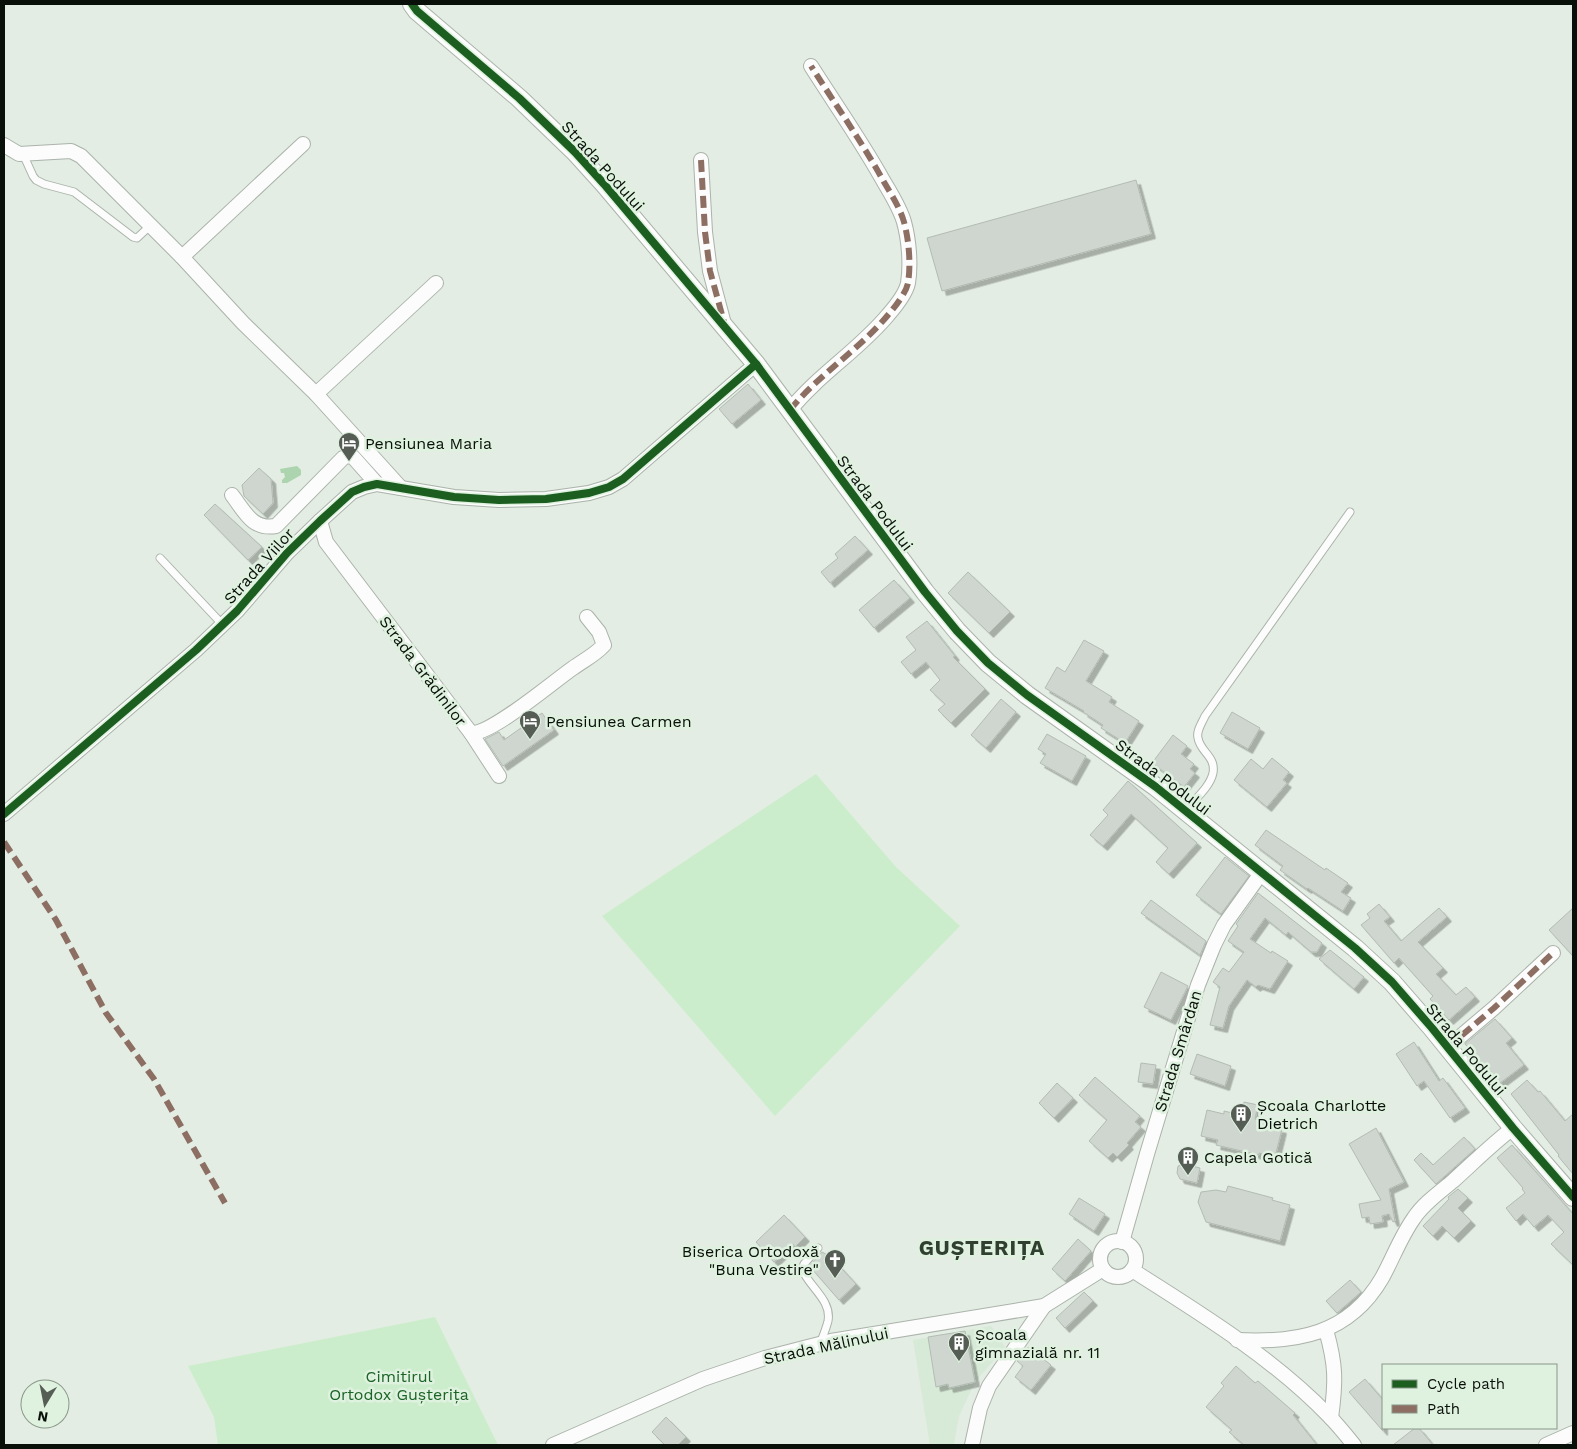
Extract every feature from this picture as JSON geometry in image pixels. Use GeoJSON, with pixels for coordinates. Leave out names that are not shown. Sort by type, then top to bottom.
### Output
{"type":"FeatureCollection","features":[{"type":"Feature","properties":{"kind":"street","name":"Strada Podului"},"geometry":{"type":"LineString","coordinates":[[411,6],[519,98],[575,152],[756,364],[925,592],[957,632],[988,663],[1027,695],[1127,765],[1186,810],[1336,932],[1384,976],[1448,1047],[1513,1128],[1573,1197]]}},
{"type":"Feature","properties":{"kind":"street"},"geometry":{"type":"LineString","coordinates":[[790,410],[817,381],[877,327],[890,313],[908,284],[908,241],[904,222],[872,161],[811,66]]}},
{"type":"Feature","properties":{"kind":"street"},"geometry":{"type":"LineString","coordinates":[[182,257],[303,144]]}},
{"type":"Feature","properties":{"kind":"street"},"geometry":{"type":"LineString","coordinates":[[4,145],[14,152],[23,154],[77,152],[182,257],[243,324],[316,394],[402,488]]}},
{"type":"Feature","properties":{"kind":"street"},"geometry":{"type":"LineString","coordinates":[[701,160],[705,232],[709,261],[724,325]]}},
{"type":"Feature","properties":{"kind":"street"},"geometry":{"type":"LineString","coordinates":[[316,394],[436,283]]}},
{"type":"Feature","properties":{"kind":"street","name":"Strada Viilor"},"geometry":{"type":"LineString","coordinates":[[4,814],[223,625],[287,553],[352,492],[377,484],[454,497],[499,500],[546,499],[589,493],[609,487],[624,479],[756,364]]}},
{"type":"Feature","properties":{"kind":"street"},"geometry":{"type":"LineString","coordinates":[[232,495],[255,524],[265,528],[276,526],[347,456],[353,457],[377,484]]}},
{"type":"Feature","properties":{"kind":"street","name":"Strada Grădinilor"},"geometry":{"type":"LineString","coordinates":[[320,521],[326,542],[471,733],[476,734],[502,720],[599,651],[604,645],[602,638],[587,616]]}},
{"type":"Feature","properties":{"kind":"street"},"geometry":{"type":"LineString","coordinates":[[471,733],[499,776]]}},
{"type":"Feature","properties":{"kind":"street","name":"Strada Smârdan"},"geometry":{"type":"LineString","coordinates":[[1122,1242],[1198,985],[1224,925],[1262,872]]}},
{"type":"Feature","properties":{"kind":"street"},"geometry":{"type":"LineString","coordinates":[[1448,1047],[1494,1008],[1553,953]]}},
{"type":"Feature","properties":{"kind":"street"},"geometry":{"type":"LineString","coordinates":[[1237,1340],[1280,1341],[1309,1336],[1326,1330],[1350,1314],[1372,1292],[1415,1216],[1430,1200],[1513,1128]]}},
{"type":"Feature","properties":{"kind":"street"},"geometry":{"type":"LineString","coordinates":[[1116,1242],[1122,1242],[1127,1244],[1136,1259],[1132,1270],[1128,1274],[1117,1277],[1103,1269],[1100,1257],[1105,1247],[1116,1242]]}},
{"type":"Feature","properties":{"kind":"street","name":"Strada Mălinului"},"geometry":{"type":"LineString","coordinates":[[553,1445],[573,1441],[703,1379],[765,1358],[820,1344],[1044,1306],[1103,1269]]}},
{"type":"Feature","properties":{"kind":"street"},"geometry":{"type":"LineString","coordinates":[[1132,1270],[1237,1340],[1300,1389],[1331,1418],[1354,1445]]}},
{"type":"Feature","properties":{"kind":"street"},"geometry":{"type":"LineString","coordinates":[[972,1445],[980,1408],[986,1392],[1044,1306]]}},
{"type":"Feature","properties":{"kind":"street"},"geometry":{"type":"LineString","coordinates":[[1326,1330],[1336,1375],[1331,1418]]}},
{"type":"Feature","properties":{"kind":"street"},"geometry":{"type":"LineString","coordinates":[[1546,1445],[1573,1433]]}},
{"type":"Feature","properties":{"kind":"lane"},"geometry":{"type":"LineString","coordinates":[[23,154],[36,180],[74,192],[133,237],[141,236],[151,225]]}},
{"type":"Feature","properties":{"kind":"lane"},"geometry":{"type":"LineString","coordinates":[[1186,810],[1209,782],[1213,773],[1214,764],[1211,757],[1202,748],[1198,738],[1199,728],[1204,716],[1350,512]]}},
{"type":"Feature","properties":{"kind":"lane"},"geometry":{"type":"LineString","coordinates":[[160,558],[223,625]]}},
{"type":"Feature","properties":{"kind":"lane"},"geometry":{"type":"LineString","coordinates":[[818,1248],[802,1269],[825,1303],[828,1311],[828,1320],[820,1344]]}},
{"type":"Feature","properties":{"kind":"shaded area"},"geometry":{"type":"Polygon","coordinates":[[[297,466],[301,470],[301,475],[287,483],[282,483],[285,477],[280,469],[297,466]]]}},
{"type":"Feature","properties":{"kind":"shaded area"},"geometry":{"type":"Polygon","coordinates":[[[991,1326],[1005,1347],[975,1382],[959,1416],[954,1444],[930,1445],[913,1340],[991,1326]]]}},
{"type":"Feature","properties":{"kind":"green space"},"geometry":{"type":"Polygon","coordinates":[[[816,774],[896,867],[960,926],[775,1116],[602,916],[816,774]]]}},
{"type":"Feature","properties":{"kind":"green space","name":"Cimitirul Ortodox Gușterița"},"geometry":{"type":"Polygon","coordinates":[[[435,1317],[498,1445],[218,1445],[214,1417],[188,1366],[435,1317]]]}},
{"type":"Feature","properties":{"kind":"building"},"geometry":{"type":"Polygon","coordinates":[[[1136,180],[1151,234],[942,291],[927,238],[1136,180]]]}},
{"type":"Feature","properties":{"kind":"building"},"geometry":{"type":"Polygon","coordinates":[[[748,384],[761,400],[732,424],[719,409],[748,384]]]}},
{"type":"Feature","properties":{"kind":"building"},"geometry":{"type":"Polygon","coordinates":[[[259,468],[271,479],[273,503],[263,514],[244,496],[242,485],[259,468]]]}},
{"type":"Feature","properties":{"kind":"building"},"geometry":{"type":"Polygon","coordinates":[[[215,504],[262,547],[248,560],[204,515],[215,504]]]}},
{"type":"Feature","properties":{"kind":"building"},"geometry":{"type":"Polygon","coordinates":[[[855,536],[868,550],[830,583],[821,572],[838,558],[835,554],[855,536]]]}},
{"type":"Feature","properties":{"kind":"building"},"geometry":{"type":"Polygon","coordinates":[[[968,572],[1010,612],[989,633],[948,593],[968,572]]]}},
{"type":"Feature","properties":{"kind":"building"},"geometry":{"type":"Polygon","coordinates":[[[894,580],[910,598],[874,628],[859,610],[894,580]]]}},
{"type":"Feature","properties":{"kind":"building"},"geometry":{"type":"Polygon","coordinates":[[[927,621],[955,656],[953,657],[985,689],[951,723],[938,710],[945,704],[930,690],[940,680],[926,662],[911,674],[901,662],[916,650],[906,637],[927,621]]]}},
{"type":"Feature","properties":{"kind":"building"},"geometry":{"type":"Polygon","coordinates":[[[1084,640],[1104,651],[1086,681],[1112,697],[1109,702],[1139,721],[1125,743],[1101,728],[1103,725],[1084,711],[1045,688],[1057,667],[1065,672],[1084,640]]]}},
{"type":"Feature","properties":{"kind":"building"},"geometry":{"type":"Polygon","coordinates":[[[1001,699],[1016,712],[986,748],[971,735],[1001,699]]]}},
{"type":"Feature","properties":{"kind":"building"},"geometry":{"type":"Polygon","coordinates":[[[1232,712],[1260,728],[1248,749],[1220,733],[1232,712]]]}},
{"type":"Feature","properties":{"kind":"building"},"geometry":{"type":"Polygon","coordinates":[[[542,713],[554,730],[503,766],[485,739],[499,732],[504,740],[542,713]]]}},
{"type":"Feature","properties":{"kind":"building"},"geometry":{"type":"Polygon","coordinates":[[[1047,734],[1086,756],[1072,781],[1040,763],[1046,754],[1038,749],[1047,734]]]}},
{"type":"Feature","properties":{"kind":"building"},"geometry":{"type":"Polygon","coordinates":[[[1173,735],[1187,746],[1181,754],[1194,764],[1190,769],[1195,773],[1184,787],[1152,763],[1173,735]]]}},
{"type":"Feature","properties":{"kind":"building"},"geometry":{"type":"Polygon","coordinates":[[[1272,758],[1289,772],[1283,780],[1287,783],[1267,807],[1234,780],[1251,759],[1263,769],[1272,758]]]}},
{"type":"Feature","properties":{"kind":"building"},"geometry":{"type":"Polygon","coordinates":[[[1128,781],[1197,843],[1169,874],[1156,862],[1168,848],[1131,814],[1103,846],[1090,835],[1108,815],[1103,810],[1128,781]]]}},
{"type":"Feature","properties":{"kind":"building"},"geometry":{"type":"Polygon","coordinates":[[[1266,830],[1325,870],[1326,868],[1348,883],[1341,892],[1351,898],[1343,911],[1280,870],[1283,866],[1255,845],[1266,830]]]}},
{"type":"Feature","properties":{"kind":"building"},"geometry":{"type":"Polygon","coordinates":[[[1225,857],[1249,876],[1221,914],[1196,895],[1225,857]]]}},
{"type":"Feature","properties":{"kind":"building"},"geometry":{"type":"Polygon","coordinates":[[[1258,893],[1322,943],[1317,952],[1311,952],[1288,932],[1286,935],[1265,918],[1250,939],[1271,953],[1272,951],[1288,961],[1270,989],[1258,985],[1256,987],[1247,980],[1229,1006],[1223,1028],[1210,1025],[1220,987],[1213,982],[1223,968],[1229,972],[1244,952],[1228,941],[1238,926],[1236,924],[1258,893]]]}},
{"type":"Feature","properties":{"kind":"building"},"geometry":{"type":"Polygon","coordinates":[[[1151,900],[1206,941],[1200,955],[1141,913],[1151,900]]]}},
{"type":"Feature","properties":{"kind":"building"},"geometry":{"type":"Polygon","coordinates":[[[1379,904],[1390,917],[1384,921],[1401,941],[1439,908],[1447,917],[1418,942],[1443,968],[1436,974],[1456,995],[1466,987],[1475,997],[1449,1020],[1430,999],[1433,996],[1399,958],[1394,963],[1361,925],[1370,918],[1367,914],[1379,904]]]}},
{"type":"Feature","properties":{"kind":"building"},"geometry":{"type":"Polygon","coordinates":[[[1573,908],[1573,956],[1549,930],[1573,908]]]}},
{"type":"Feature","properties":{"kind":"building"},"geometry":{"type":"Polygon","coordinates":[[[1330,950],[1364,977],[1354,989],[1319,959],[1330,950]]]}},
{"type":"Feature","properties":{"kind":"building"},"geometry":{"type":"Polygon","coordinates":[[[1161,972],[1188,986],[1171,1020],[1144,1007],[1161,972]]]}},
{"type":"Feature","properties":{"kind":"building"},"geometry":{"type":"Polygon","coordinates":[[[1495,1019],[1512,1038],[1506,1043],[1524,1065],[1500,1083],[1465,1044],[1495,1019]]]}},
{"type":"Feature","properties":{"kind":"building"},"geometry":{"type":"Polygon","coordinates":[[[1414,1042],[1439,1081],[1443,1078],[1465,1108],[1450,1118],[1424,1081],[1417,1086],[1396,1054],[1414,1042]]]}},
{"type":"Feature","properties":{"kind":"building"},"geometry":{"type":"Polygon","coordinates":[[[1197,1054],[1231,1066],[1225,1086],[1190,1074],[1197,1054]]]}},
{"type":"Feature","properties":{"kind":"building"},"geometry":{"type":"Polygon","coordinates":[[[1141,1063],[1156,1065],[1153,1084],[1138,1082],[1141,1063]]]}},
{"type":"Feature","properties":{"kind":"building"},"geometry":{"type":"Polygon","coordinates":[[[1095,1077],[1140,1116],[1135,1122],[1141,1127],[1127,1143],[1129,1145],[1117,1157],[1113,1153],[1108,1158],[1089,1141],[1107,1120],[1079,1095],[1095,1077]]]}},
{"type":"Feature","properties":{"kind":"building"},"geometry":{"type":"Polygon","coordinates":[[[1527,1080],[1538,1092],[1540,1091],[1565,1121],[1573,1114],[1573,1174],[1511,1094],[1527,1080]]]}},
{"type":"Feature","properties":{"kind":"building"},"geometry":{"type":"Polygon","coordinates":[[[1057,1083],[1073,1098],[1054,1118],[1039,1103],[1057,1083]]]}},
{"type":"Feature","properties":{"kind":"building","name":"Școala Charlotte Dietrich"},"geometry":{"type":"Polygon","coordinates":[[[1244,1102],[1258,1105],[1255,1119],[1268,1122],[1267,1126],[1282,1129],[1275,1157],[1216,1145],[1218,1140],[1201,1136],[1207,1110],[1241,1115],[1244,1102]]]}},
{"type":"Feature","properties":{"kind":"building"},"geometry":{"type":"Polygon","coordinates":[[[1376,1128],[1404,1182],[1389,1189],[1395,1221],[1393,1222],[1389,1214],[1382,1216],[1383,1222],[1370,1224],[1369,1217],[1362,1218],[1359,1204],[1381,1200],[1349,1144],[1376,1128]]]}},
{"type":"Feature","properties":{"kind":"building"},"geometry":{"type":"Polygon","coordinates":[[[1464,1137],[1475,1149],[1436,1184],[1414,1160],[1421,1153],[1433,1165],[1464,1137]]]}},
{"type":"Feature","properties":{"kind":"building"},"geometry":{"type":"Polygon","coordinates":[[[1512,1145],[1573,1214],[1573,1265],[1551,1244],[1564,1232],[1548,1215],[1534,1227],[1523,1214],[1516,1221],[1506,1208],[1525,1193],[1523,1188],[1497,1158],[1512,1145]]]}},
{"type":"Feature","properties":{"kind":"building","name":"Capela Gotică"},"geometry":{"type":"Polygon","coordinates":[[[1185,1164],[1200,1168],[1197,1183],[1180,1179],[1177,1173],[1178,1166],[1185,1164]]]}},
{"type":"Feature","properties":{"kind":"building"},"geometry":{"type":"Polygon","coordinates":[[[1228,1186],[1273,1198],[1272,1200],[1290,1205],[1280,1241],[1206,1222],[1198,1202],[1201,1192],[1216,1190],[1226,1192],[1228,1186]]]}},
{"type":"Feature","properties":{"kind":"building"},"geometry":{"type":"Polygon","coordinates":[[[1458,1189],[1468,1198],[1458,1208],[1471,1221],[1454,1238],[1442,1226],[1433,1236],[1423,1226],[1449,1199],[1448,1197],[1458,1189]]]}},
{"type":"Feature","properties":{"kind":"building"},"geometry":{"type":"Polygon","coordinates":[[[1079,1198],[1105,1214],[1094,1231],[1069,1214],[1079,1198]]]}},
{"type":"Feature","properties":{"kind":"building"},"geometry":{"type":"Polygon","coordinates":[[[784,1215],[805,1237],[795,1247],[793,1244],[774,1262],[756,1242],[784,1215]]]}},
{"type":"Feature","properties":{"kind":"building"},"geometry":{"type":"Polygon","coordinates":[[[1078,1239],[1091,1251],[1065,1281],[1052,1269],[1078,1239]]]}},
{"type":"Feature","properties":{"kind":"building","name":"Biserica Ortodoxă \"Buna Vestire\""},"geometry":{"type":"Polygon","coordinates":[[[822,1252],[831,1257],[856,1284],[839,1300],[812,1269],[811,1264],[822,1252]]]}},
{"type":"Feature","properties":{"kind":"building"},"geometry":{"type":"Polygon","coordinates":[[[1350,1280],[1361,1292],[1337,1313],[1326,1301],[1350,1280]]]}},
{"type":"Feature","properties":{"kind":"building"},"geometry":{"type":"Polygon","coordinates":[[[1084,1292],[1093,1301],[1065,1328],[1056,1318],[1084,1292]]]}},
{"type":"Feature","properties":{"kind":"building","name":"Școala gimnazială nr. 11"},"geometry":{"type":"Polygon","coordinates":[[[965,1331],[975,1382],[949,1388],[948,1384],[936,1387],[928,1337],[965,1331]]]}},
{"type":"Feature","properties":{"kind":"building"},"geometry":{"type":"Polygon","coordinates":[[[1028,1347],[1051,1365],[1031,1390],[1015,1377],[1023,1366],[1017,1361],[1028,1347]]]}},
{"type":"Feature","properties":{"kind":"building"},"geometry":{"type":"Polygon","coordinates":[[[1236,1366],[1255,1383],[1258,1381],[1295,1413],[1293,1415],[1317,1445],[1244,1445],[1229,1432],[1232,1430],[1206,1407],[1224,1386],[1221,1383],[1236,1366]]]}},
{"type":"Feature","properties":{"kind":"building"},"geometry":{"type":"Polygon","coordinates":[[[1365,1379],[1382,1399],[1383,1431],[1349,1392],[1365,1379]]]}},
{"type":"Feature","properties":{"kind":"building"},"geometry":{"type":"Polygon","coordinates":[[[666,1417],[686,1437],[678,1445],[665,1445],[652,1432],[666,1417]]]}},
{"type":"Feature","properties":{"kind":"building"},"geometry":{"type":"Polygon","coordinates":[[[1414,1429],[1420,1429],[1433,1445],[1393,1445],[1414,1429]]]}},
{"type":"Feature","properties":{"kind":"marked path"},"geometry":{"type":"LineString","coordinates":[[790,410],[813,385],[877,328],[897,304],[905,291],[909,276],[907,237],[898,206],[867,152],[811,66]]}},
{"type":"Feature","properties":{"kind":"marked path"},"geometry":{"type":"LineString","coordinates":[[701,160],[705,232],[710,271],[724,322]]}},
{"type":"Feature","properties":{"kind":"marked path"},"geometry":{"type":"LineString","coordinates":[[4,842],[56,920],[106,1013],[154,1079],[225,1203]]}},
{"type":"Feature","properties":{"kind":"marked path"},"geometry":{"type":"LineString","coordinates":[[1448,1047],[1494,1008],[1553,953]]}},
{"type":"Feature","properties":{"kind":"cycle path"},"geometry":{"type":"LineString","coordinates":[[412,4],[417,11],[519,98],[575,152],[604,184],[756,364],[925,592],[957,631],[988,663],[1027,695],[1156,787],[1355,948],[1392,982],[1573,1197]]}},
{"type":"Feature","properties":{"kind":"cycle path"},"geometry":{"type":"LineString","coordinates":[[4,814],[196,650],[237,611],[287,553],[352,492],[377,484],[454,497],[499,500],[546,499],[589,493],[609,487],[623,479],[756,364]]}},
{"type":"Feature","properties":{"kind":"place","name":"Pensiunea Maria"},"geometry":{"type":"Point","coordinates":[349,462]}},
{"type":"Feature","properties":{"kind":"place","name":"Pensiunea Carmen"},"geometry":{"type":"Point","coordinates":[530,740]}},
{"type":"Feature","properties":{"kind":"place","name":"Școala Charlotte Dietrich"},"geometry":{"type":"Point","coordinates":[1241,1133]}},
{"type":"Feature","properties":{"kind":"place","name":"Capela Gotică"},"geometry":{"type":"Point","coordinates":[1188,1176]}},
{"type":"Feature","properties":{"kind":"place","name":"Biserica Ortodoxă \"Buna Vestire\""},"geometry":{"type":"Point","coordinates":[835,1279]}},
{"type":"Feature","properties":{"kind":"place","name":"Școala gimnazială nr. 11"},"geometry":{"type":"Point","coordinates":[959,1362]}},
{"type":"Feature","properties":{"kind":"district","name":"GUȘTERIȚA"},"geometry":{"type":"Point","coordinates":[982,1247]}}]}
